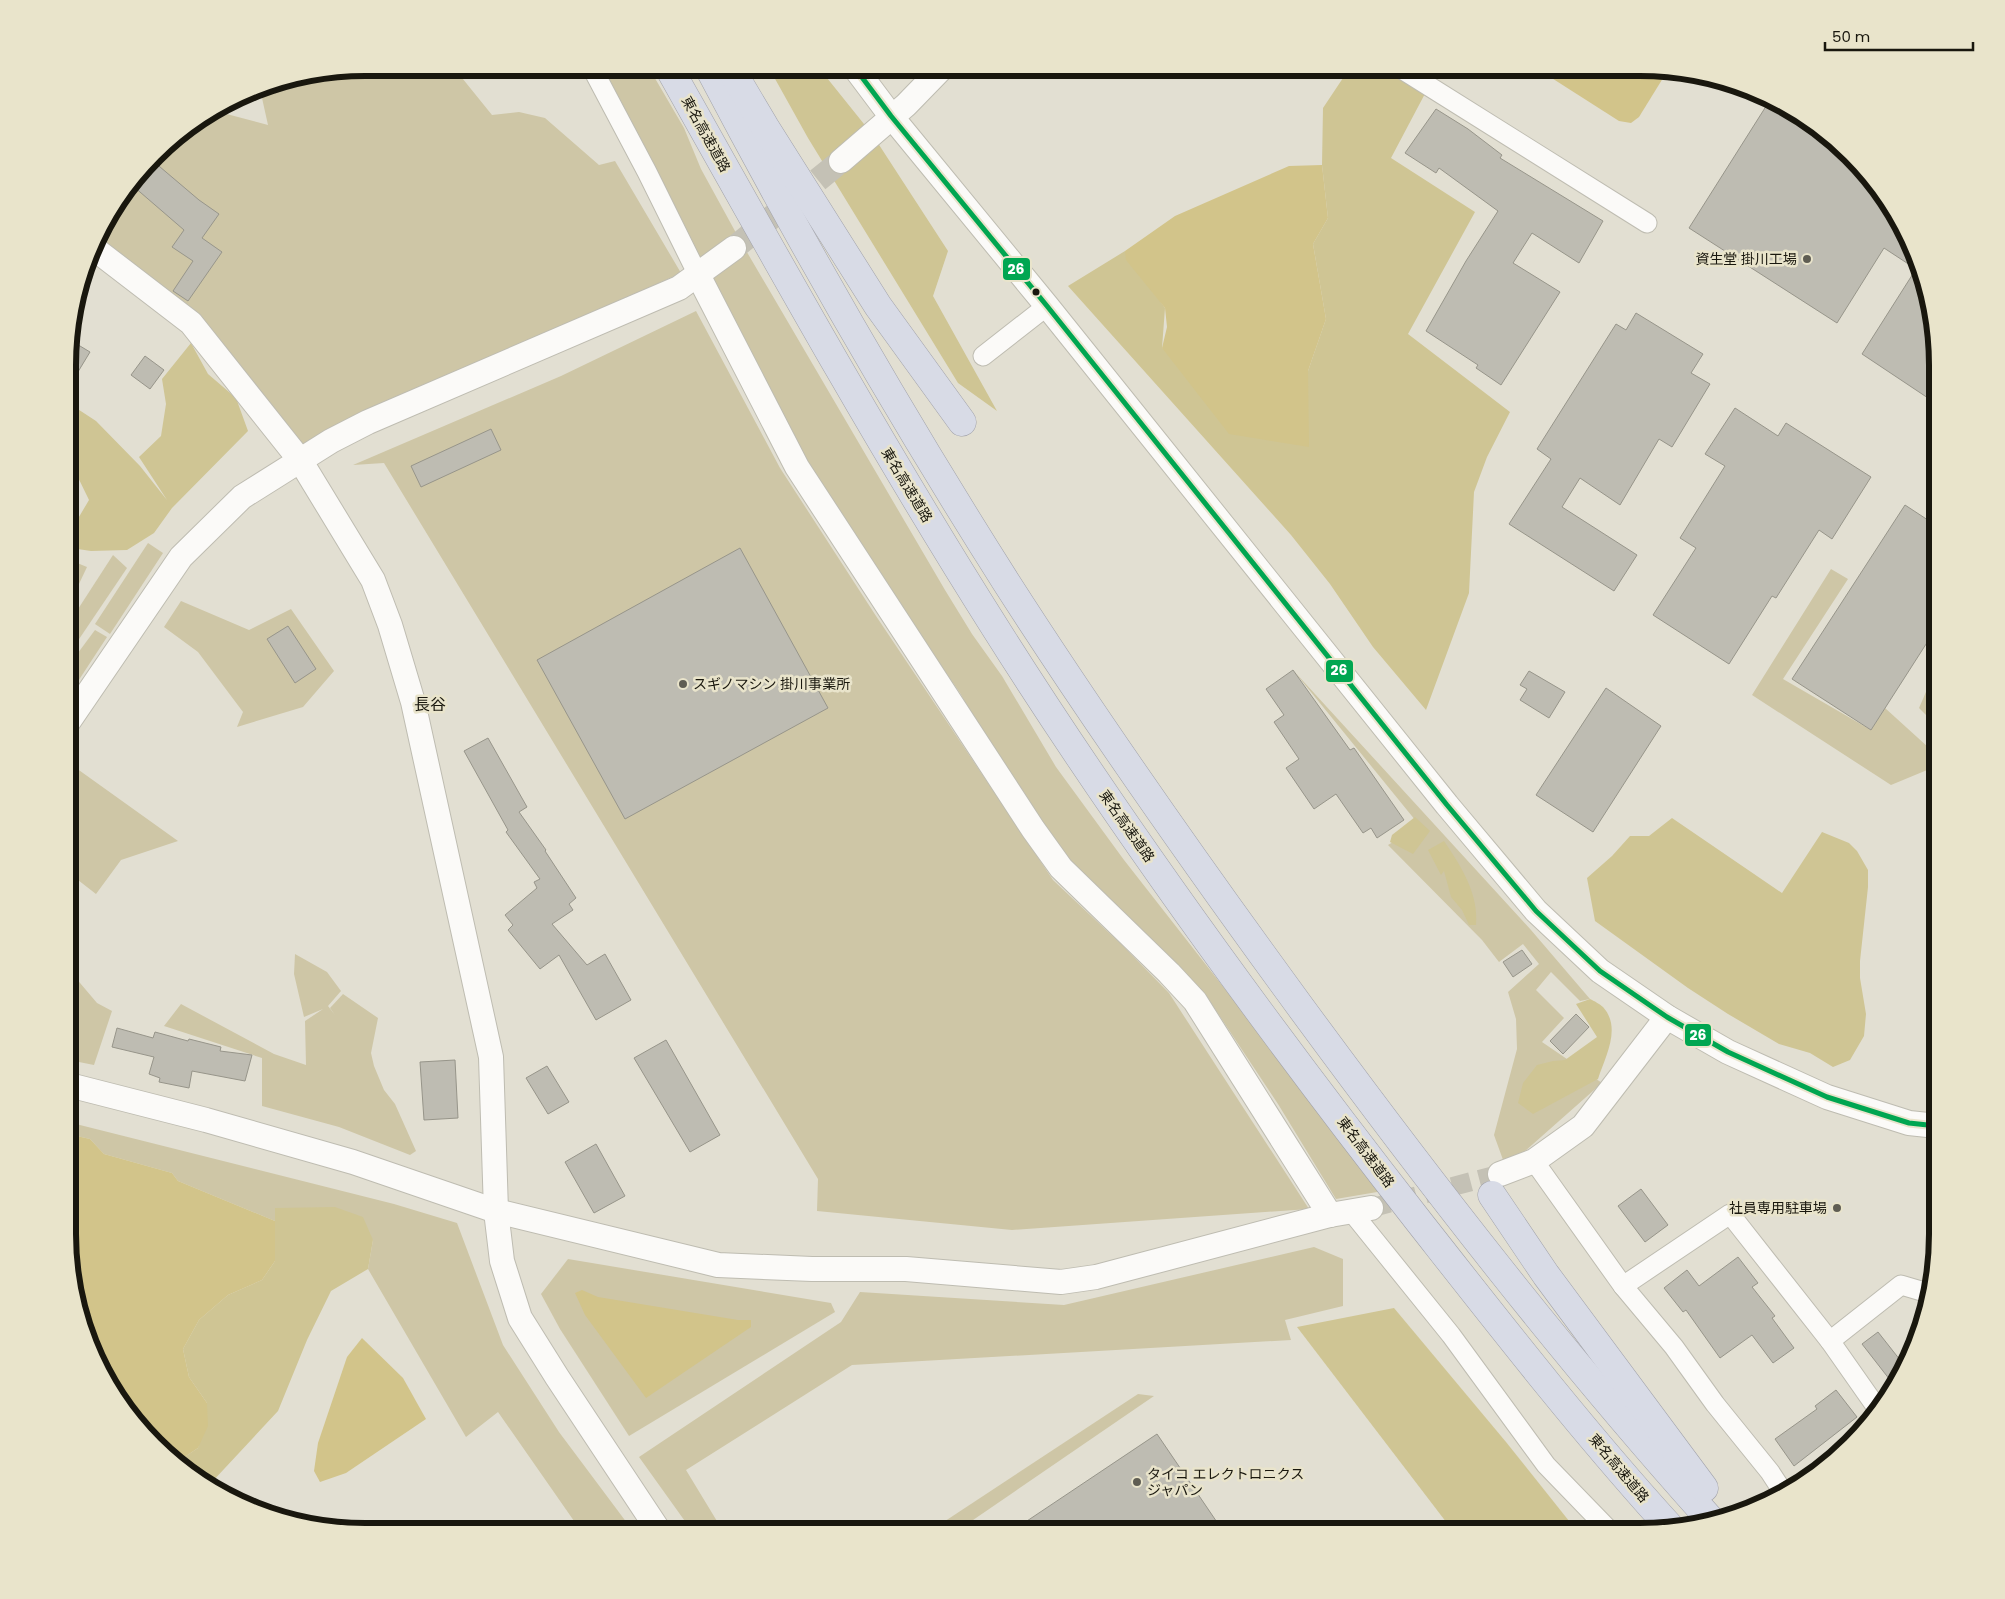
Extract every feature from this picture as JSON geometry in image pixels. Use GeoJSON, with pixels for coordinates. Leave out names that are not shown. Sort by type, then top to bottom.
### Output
{"type":"FeatureCollection","features":[{"type":"Feature","properties":{"kind":"highway","name":"東名高速道路"},"geometry":{"type":"LineString","coordinates":[[674,76],[871,426],[998,633],[1117,813],[1258,1011],[1373,1163],[1491,1313],[1628,1480],[1665,1521]]}},
{"type":"Feature","properties":{"kind":"highway"},"geometry":{"type":"LineString","coordinates":[[713,76],[832,295],[911,427],[1011,590],[1183,846],[1418,1165],[1546,1328],[1706,1515]]}},
{"type":"Feature","properties":{"kind":"highway"},"geometry":{"type":"LineString","coordinates":[[735,76],[878,306],[962,422]]}},
{"type":"Feature","properties":{"kind":"highway"},"geometry":{"type":"LineString","coordinates":[[1496,1184],[1546,1275],[1721,1511]]}},
{"type":"Feature","properties":{"kind":"highway"},"geometry":{"type":"LineString","coordinates":[[1628,1480],[1658,1522]]}},
{"type":"Feature","properties":{"kind":"street"},"geometry":{"type":"LineString","coordinates":[[596,76],[647,172],[796,467],[1033,829],[1061,868],[1169,973],[1195,1001],[1351,1211],[1451,1336],[1546,1465],[1601,1523]]}},
{"type":"Feature","properties":{"kind":"street"},"geometry":{"type":"LineString","coordinates":[[861,76],[891,116],[1047,306],[1447,805],[1536,911],[1600,971],[1667,1017],[1728,1052],[1827,1098],[1908,1123],[1929,1125]]}},
{"type":"Feature","properties":{"kind":"street"},"geometry":{"type":"LineString","coordinates":[[841,161],[906,105],[934,76]]}},
{"type":"Feature","properties":{"kind":"street"},"geometry":{"type":"LineString","coordinates":[[1413,76],[1647,223]]}},
{"type":"Feature","properties":{"kind":"street"},"geometry":{"type":"LineString","coordinates":[[76,711],[181,557],[242,497],[331,441],[368,422],[679,288],[734,248]]}},
{"type":"Feature","properties":{"kind":"street"},"geometry":{"type":"LineString","coordinates":[[99,252],[192,323],[300,460],[372,580],[390,625],[412,702],[492,1057],[496,1211],[502,1261],[520,1318],[654,1523]]}},
{"type":"Feature","properties":{"kind":"street"},"geometry":{"type":"LineString","coordinates":[[983,356],[1047,306]]}},
{"type":"Feature","properties":{"kind":"street"},"geometry":{"type":"LineString","coordinates":[[1496,1184],[1534,1161],[1583,1126],[1667,1017]]}},
{"type":"Feature","properties":{"kind":"street"},"geometry":{"type":"LineString","coordinates":[[76,1087],[206,1120],[353,1162],[496,1211],[718,1265],[812,1269],[906,1268],[1061,1282],[1096,1277],[1351,1211]]}},
{"type":"Feature","properties":{"kind":"street"},"geometry":{"type":"LineString","coordinates":[[1534,1161],[1623,1286],[1674,1347],[1715,1404],[1779,1486]]}},
{"type":"Feature","properties":{"kind":"street"},"geometry":{"type":"LineString","coordinates":[[1623,1286],[1730,1214],[1830,1341],[1874,1403]]}},
{"type":"Feature","properties":{"kind":"street"},"geometry":{"type":"LineString","coordinates":[[1830,1341],[1901,1285],[1923,1291]]}},
{"type":"Feature","properties":{"kind":"shaded area"},"geometry":{"type":"Polygon","coordinates":[[[460,76],[492,115],[519,112],[545,118],[599,165],[615,161],[681,273],[331,432],[301,451],[101,248],[115,221],[136,189],[161,161],[189,136],[224,113],[268,125],[262,96],[291,86],[347,77],[460,76]]]}},
{"type":"Feature","properties":{"kind":"shaded area"},"geometry":{"type":"Polygon","coordinates":[[[608,76],[654,76],[684,128],[701,169],[741,242],[945,590],[972,634],[1002,676],[1056,767],[1124,860],[1383,1191],[1336,1199],[1278,1104],[1205,994],[1067,863],[1024,792],[987,741],[960,693],[830,506],[637,139],[608,76]]]}},
{"type":"Feature","properties":{"kind":"shaded area"},"geometry":{"type":"Polygon","coordinates":[[[773,76],[825,76],[872,134],[948,251],[933,296],[997,411],[958,383],[808,138],[773,76]]]}},
{"type":"Feature","properties":{"kind":"shaded area"},"geometry":{"type":"Polygon","coordinates":[[[1348,76],[1409,76],[1428,88],[1391,158],[1475,212],[1408,334],[1510,412],[1487,457],[1474,492],[1469,593],[1426,710],[1373,647],[1330,584],[1291,535],[1068,286],[1125,251],[1165,308],[1162,348],[1307,398],[1308,371],[1326,319],[1313,244],[1328,218],[1322,165],[1323,108],[1343,78],[1348,76]]]}},
{"type":"Feature","properties":{"kind":"shaded area"},"geometry":{"type":"Polygon","coordinates":[[[1549,76],[1663,78],[1639,117],[1631,123],[1619,121],[1549,76]]]}},
{"type":"Feature","properties":{"kind":"shaded area"},"geometry":{"type":"Polygon","coordinates":[[[1322,165],[1328,218],[1313,244],[1326,319],[1308,371],[1309,447],[1229,434],[1162,348],[1167,327],[1165,308],[1126,260],[1125,251],[1175,216],[1289,166],[1322,165]]]}},
{"type":"Feature","properties":{"kind":"shaded area"},"geometry":{"type":"Polygon","coordinates":[[[696,311],[780,468],[876,616],[1053,880],[1123,946],[1169,993],[1309,1209],[1012,1230],[817,1211],[818,1179],[384,463],[353,465],[561,376],[696,311]]]}},
{"type":"Feature","properties":{"kind":"shaded area"},"geometry":{"type":"Polygon","coordinates":[[[191,343],[208,374],[236,398],[248,431],[172,508],[154,533],[127,550],[91,551],[76,549],[76,522],[89,500],[76,473],[76,408],[96,421],[140,466],[167,500],[139,457],[161,436],[166,404],[162,379],[191,343]]]}},
{"type":"Feature","properties":{"kind":"shaded area"},"geometry":{"type":"Polygon","coordinates":[[[148,543],[163,553],[110,634],[95,624],[148,543]]]}},
{"type":"Feature","properties":{"kind":"shaded area"},"geometry":{"type":"Polygon","coordinates":[[[113,555],[127,568],[76,644],[76,612],[113,555]]]}},
{"type":"Feature","properties":{"kind":"shaded area"},"geometry":{"type":"Polygon","coordinates":[[[76,562],[87,567],[76,590],[76,562]]]}},
{"type":"Feature","properties":{"kind":"shaded area"},"geometry":{"type":"Polygon","coordinates":[[[1831,569],[1848,579],[1783,679],[1871,730],[1885,708],[1928,747],[1929,769],[1891,785],[1752,695],[1831,569]]]}},
{"type":"Feature","properties":{"kind":"shaded area"},"geometry":{"type":"Polygon","coordinates":[[[181,601],[249,630],[291,609],[334,671],[303,707],[237,727],[243,712],[198,652],[164,627],[181,601]]]}},
{"type":"Feature","properties":{"kind":"shaded area"},"geometry":{"type":"Polygon","coordinates":[[[95,630],[107,637],[76,684],[76,656],[95,630]]]}},
{"type":"Feature","properties":{"kind":"shaded area"},"geometry":{"type":"Polygon","coordinates":[[[1293,670],[1531,930],[1590,999],[1580,1001],[1551,972],[1536,990],[1564,1018],[1542,1042],[1602,1083],[1506,1168],[1494,1135],[1517,1049],[1516,1019],[1508,992],[1539,964],[1523,944],[1499,962],[1482,940],[1388,845],[1420,826],[1293,670]]]}},
{"type":"Feature","properties":{"kind":"shaded area"},"geometry":{"type":"Polygon","coordinates":[[[1929,685],[1929,718],[1919,708],[1929,685]]]}},
{"type":"Feature","properties":{"kind":"shaded area"},"geometry":{"type":"Polygon","coordinates":[[[76,768],[178,841],[121,860],[96,894],[76,878],[76,768]]]}},
{"type":"Feature","properties":{"kind":"shaded area"},"geometry":{"type":"Polygon","coordinates":[[[1415,817],[1430,831],[1413,854],[1390,842],[1392,835],[1415,817]]]}},
{"type":"Feature","properties":{"kind":"shaded area"},"geometry":{"type":"Polygon","coordinates":[[[1672,818],[1782,893],[1822,832],[1849,843],[1857,851],[1868,870],[1860,961],[1860,978],[1866,1014],[1864,1036],[1850,1060],[1833,1067],[1810,1053],[1779,1044],[1688,988],[1595,921],[1587,878],[1612,856],[1630,836],[1649,836],[1672,818]]]}},
{"type":"Feature","properties":{"kind":"shaded area"},"geometry":{"type":"Polygon","coordinates":[[[1444,841],[1457,860],[1472,891],[1475,902],[1476,925],[1469,925],[1462,910],[1451,897],[1444,871],[1441,875],[1428,850],[1444,841]]]}},
{"type":"Feature","properties":{"kind":"shaded area"},"geometry":{"type":"Polygon","coordinates":[[[295,954],[327,972],[341,991],[328,1006],[335,1015],[330,1008],[343,994],[378,1018],[371,1053],[374,1066],[384,1090],[395,1104],[416,1151],[410,1155],[339,1127],[262,1106],[262,1058],[164,1026],[181,1004],[274,1054],[306,1065],[305,1021],[323,1009],[304,1017],[294,974],[295,954]]]}},
{"type":"Feature","properties":{"kind":"shaded area"},"geometry":{"type":"Polygon","coordinates":[[[76,978],[97,1003],[112,1011],[94,1065],[76,1061],[76,978]]]}},
{"type":"Feature","properties":{"kind":"shaded area"},"geometry":{"type":"Polygon","coordinates":[[[1590,999],[1603,1007],[1609,1015],[1612,1033],[1608,1052],[1598,1079],[1533,1114],[1518,1103],[1523,1083],[1537,1065],[1565,1060],[1597,1037],[1576,1004],[1590,999]]]}},
{"type":"Feature","properties":{"kind":"shaded area"},"geometry":{"type":"Polygon","coordinates":[[[76,1124],[394,1204],[457,1223],[503,1345],[559,1432],[627,1523],[575,1523],[498,1412],[466,1437],[368,1269],[373,1240],[275,1208],[275,1221],[178,1181],[172,1173],[104,1154],[90,1139],[76,1136],[76,1124]]]}},
{"type":"Feature","properties":{"kind":"shaded area"},"geometry":{"type":"Polygon","coordinates":[[[76,1136],[90,1139],[104,1154],[172,1173],[178,1181],[275,1221],[275,1261],[262,1280],[228,1295],[199,1320],[183,1349],[189,1377],[207,1403],[208,1426],[198,1448],[183,1458],[161,1438],[136,1410],[125,1394],[98,1344],[86,1308],[79,1271],[76,1233],[76,1136]]]}},
{"type":"Feature","properties":{"kind":"shaded area"},"geometry":{"type":"Polygon","coordinates":[[[335,1207],[363,1217],[373,1240],[368,1269],[331,1291],[307,1340],[278,1411],[214,1480],[183,1458],[198,1448],[207,1403],[189,1377],[183,1349],[199,1320],[228,1295],[262,1280],[275,1261],[275,1208],[335,1207]]]}},
{"type":"Feature","properties":{"kind":"shaded area"},"geometry":{"type":"Polygon","coordinates":[[[1314,1247],[1343,1259],[1343,1306],[1285,1320],[1291,1340],[852,1365],[686,1470],[718,1523],[686,1523],[639,1457],[841,1322],[860,1292],[1064,1305],[1314,1247]]]}},
{"type":"Feature","properties":{"kind":"shaded area"},"geometry":{"type":"Polygon","coordinates":[[[568,1259],[831,1303],[835,1312],[629,1436],[560,1329],[541,1294],[568,1259]]]}},
{"type":"Feature","properties":{"kind":"shaded area"},"geometry":{"type":"Polygon","coordinates":[[[582,1290],[598,1297],[738,1320],[751,1320],[751,1327],[646,1398],[585,1315],[575,1293],[582,1290]]]}},
{"type":"Feature","properties":{"kind":"shaded area"},"geometry":{"type":"Polygon","coordinates":[[[1394,1308],[1571,1523],[1447,1523],[1297,1327],[1394,1308]]]}},
{"type":"Feature","properties":{"kind":"shaded area"},"geometry":{"type":"Polygon","coordinates":[[[362,1338],[403,1378],[426,1419],[346,1473],[320,1482],[314,1471],[318,1443],[347,1357],[362,1338]]]}},
{"type":"Feature","properties":{"kind":"shaded area"},"geometry":{"type":"Polygon","coordinates":[[[1138,1394],[1154,1396],[969,1523],[942,1523],[1138,1394]]]}},
{"type":"Feature","properties":{"kind":"building","name":"資生堂 掛川工場"},"geometry":{"type":"Polygon","coordinates":[[[1766,106],[1816,136],[1857,175],[1869,189],[1890,221],[1910,265],[1884,248],[1837,323],[1689,228],[1766,106]]]}},
{"type":"Feature","properties":{"kind":"building"},"geometry":{"type":"Polygon","coordinates":[[[1436,109],[1468,129],[1502,155],[1500,158],[1603,221],[1579,263],[1532,233],[1513,263],[1560,292],[1501,385],[1476,368],[1478,365],[1426,331],[1466,261],[1498,211],[1439,168],[1436,173],[1405,153],[1436,109]]]}},
{"type":"Feature","properties":{"kind":"building"},"geometry":{"type":"Polygon","coordinates":[[[157,165],[199,200],[219,214],[202,238],[222,252],[188,301],[173,291],[193,261],[172,247],[184,230],[136,189],[157,165]]]}},
{"type":"Feature","properties":{"kind":"building","name":"資生堂 掛川工場"},"geometry":{"type":"Polygon","coordinates":[[[1913,273],[1919,291],[1926,328],[1929,399],[1862,354],[1913,273]]]}},
{"type":"Feature","properties":{"kind":"building"},"geometry":{"type":"Polygon","coordinates":[[[1636,313],[1703,354],[1691,373],[1710,384],[1672,447],[1659,439],[1620,505],[1580,478],[1562,507],[1637,555],[1614,591],[1509,524],[1551,459],[1537,449],[1616,324],[1626,330],[1636,313]]]}},
{"type":"Feature","properties":{"kind":"building"},"geometry":{"type":"Polygon","coordinates":[[[77,344],[90,352],[76,375],[77,344]]]}},
{"type":"Feature","properties":{"kind":"building"},"geometry":{"type":"Polygon","coordinates":[[[145,356],[164,370],[150,389],[131,375],[145,356]]]}},
{"type":"Feature","properties":{"kind":"building"},"geometry":{"type":"Polygon","coordinates":[[[1735,408],[1778,436],[1786,423],[1871,477],[1832,539],[1819,530],[1776,598],[1772,596],[1729,664],[1653,615],[1696,548],[1680,538],[1725,466],[1705,454],[1735,408]]]}},
{"type":"Feature","properties":{"kind":"building"},"geometry":{"type":"Polygon","coordinates":[[[491,429],[501,450],[421,487],[411,466],[491,429]]]}},
{"type":"Feature","properties":{"kind":"building"},"geometry":{"type":"Polygon","coordinates":[[[1905,505],[1929,521],[1929,639],[1871,730],[1792,679],[1905,505]]]}},
{"type":"Feature","properties":{"kind":"building","name":"スギノマシン 掛川事業所"},"geometry":{"type":"Polygon","coordinates":[[[740,548],[828,708],[625,819],[537,660],[740,548]]]}},
{"type":"Feature","properties":{"kind":"building"},"geometry":{"type":"Polygon","coordinates":[[[288,626],[316,669],[295,683],[267,639],[288,626]]]}},
{"type":"Feature","properties":{"kind":"building"},"geometry":{"type":"Polygon","coordinates":[[[1293,670],[1350,750],[1354,748],[1404,820],[1377,838],[1371,828],[1363,833],[1336,794],[1314,809],[1286,768],[1299,759],[1274,722],[1284,715],[1266,689],[1293,670]]]}},
{"type":"Feature","properties":{"kind":"building"},"geometry":{"type":"Polygon","coordinates":[[[1529,671],[1565,692],[1549,718],[1520,700],[1527,689],[1520,685],[1529,671]]]}},
{"type":"Feature","properties":{"kind":"building"},"geometry":{"type":"Polygon","coordinates":[[[1606,688],[1661,726],[1593,832],[1536,795],[1606,688]]]}},
{"type":"Feature","properties":{"kind":"building"},"geometry":{"type":"Polygon","coordinates":[[[488,738],[527,807],[519,812],[546,850],[576,898],[569,904],[573,910],[552,924],[587,965],[605,954],[631,1000],[596,1020],[559,955],[540,969],[508,930],[513,925],[505,915],[537,888],[534,882],[540,879],[506,832],[508,830],[464,751],[488,738]]]}},
{"type":"Feature","properties":{"kind":"building"},"geometry":{"type":"Polygon","coordinates":[[[1522,950],[1532,964],[1513,977],[1503,962],[1522,950]]]}},
{"type":"Feature","properties":{"kind":"building"},"geometry":{"type":"Polygon","coordinates":[[[1576,1014],[1589,1027],[1563,1054],[1550,1041],[1576,1014]]]}},
{"type":"Feature","properties":{"kind":"building"},"geometry":{"type":"Polygon","coordinates":[[[117,1028],[153,1038],[155,1032],[221,1047],[220,1051],[252,1055],[245,1081],[192,1071],[189,1088],[159,1082],[160,1078],[149,1074],[154,1057],[112,1047],[117,1028]]]}},
{"type":"Feature","properties":{"kind":"building"},"geometry":{"type":"Polygon","coordinates":[[[666,1040],[720,1135],[690,1152],[634,1058],[666,1040]]]}},
{"type":"Feature","properties":{"kind":"building"},"geometry":{"type":"Polygon","coordinates":[[[455,1060],[458,1118],[424,1120],[420,1062],[455,1060]]]}},
{"type":"Feature","properties":{"kind":"building"},"geometry":{"type":"Polygon","coordinates":[[[547,1066],[569,1102],[548,1114],[526,1078],[547,1066]]]}},
{"type":"Feature","properties":{"kind":"building"},"geometry":{"type":"Polygon","coordinates":[[[596,1144],[625,1196],[594,1213],[565,1162],[596,1144]]]}},
{"type":"Feature","properties":{"kind":"building"},"geometry":{"type":"Polygon","coordinates":[[[1641,1189],[1668,1225],[1645,1242],[1618,1206],[1641,1189]]]}},
{"type":"Feature","properties":{"kind":"building"},"geometry":{"type":"Polygon","coordinates":[[[1738,1257],[1758,1283],[1752,1287],[1775,1316],[1772,1318],[1794,1348],[1773,1363],[1752,1335],[1720,1358],[1686,1310],[1683,1312],[1664,1288],[1687,1270],[1699,1286],[1738,1257]]]}},
{"type":"Feature","properties":{"kind":"building"},"geometry":{"type":"Polygon","coordinates":[[[1878,1332],[1900,1360],[1889,1379],[1862,1344],[1878,1332]]]}},
{"type":"Feature","properties":{"kind":"building"},"geometry":{"type":"Polygon","coordinates":[[[1836,1390],[1857,1417],[1794,1466],[1775,1439],[1817,1409],[1815,1406],[1836,1390]]]}},
{"type":"Feature","properties":{"kind":"building","name":"タイコ エレクトロニクス ジャパン"},"geometry":{"type":"Polygon","coordinates":[[[1157,1434],[1218,1523],[1024,1523],[1157,1434]]]}},
{"type":"Feature","properties":{"kind":"tunnel"},"geometry":{"type":"LineString","coordinates":[[734,248],[841,161]]}},
{"type":"Feature","properties":{"kind":"tunnel"},"geometry":{"type":"LineString","coordinates":[[1371,1208],[1500,1174]]}},
{"type":"Feature","properties":{"kind":"transit line","name":"26"},"geometry":{"type":"LineString","coordinates":[[861,76],[891,116],[1047,306],[1447,805],[1536,911],[1600,971],[1667,1017],[1728,1052],[1827,1097],[1909,1123],[1929,1125]]}},
{"type":"Feature","properties":{"kind":"place","name":"資生堂 掛川工場"},"geometry":{"type":"Point","coordinates":[1807,259]}},
{"type":"Feature","properties":{"kind":"place","name":"スギノマシン 掛川事業所"},"geometry":{"type":"Point","coordinates":[683,684]}},
{"type":"Feature","properties":{"kind":"place","name":"社員専用駐車場"},"geometry":{"type":"Point","coordinates":[1837,1208]}},
{"type":"Feature","properties":{"kind":"place","name":"タイコ エレクトロニクス ジャパン"},"geometry":{"type":"Point","coordinates":[1137,1482]}},
{"type":"Feature","properties":{"kind":"district","name":"長谷"},"geometry":{"type":"Point","coordinates":[430,704]}}]}
